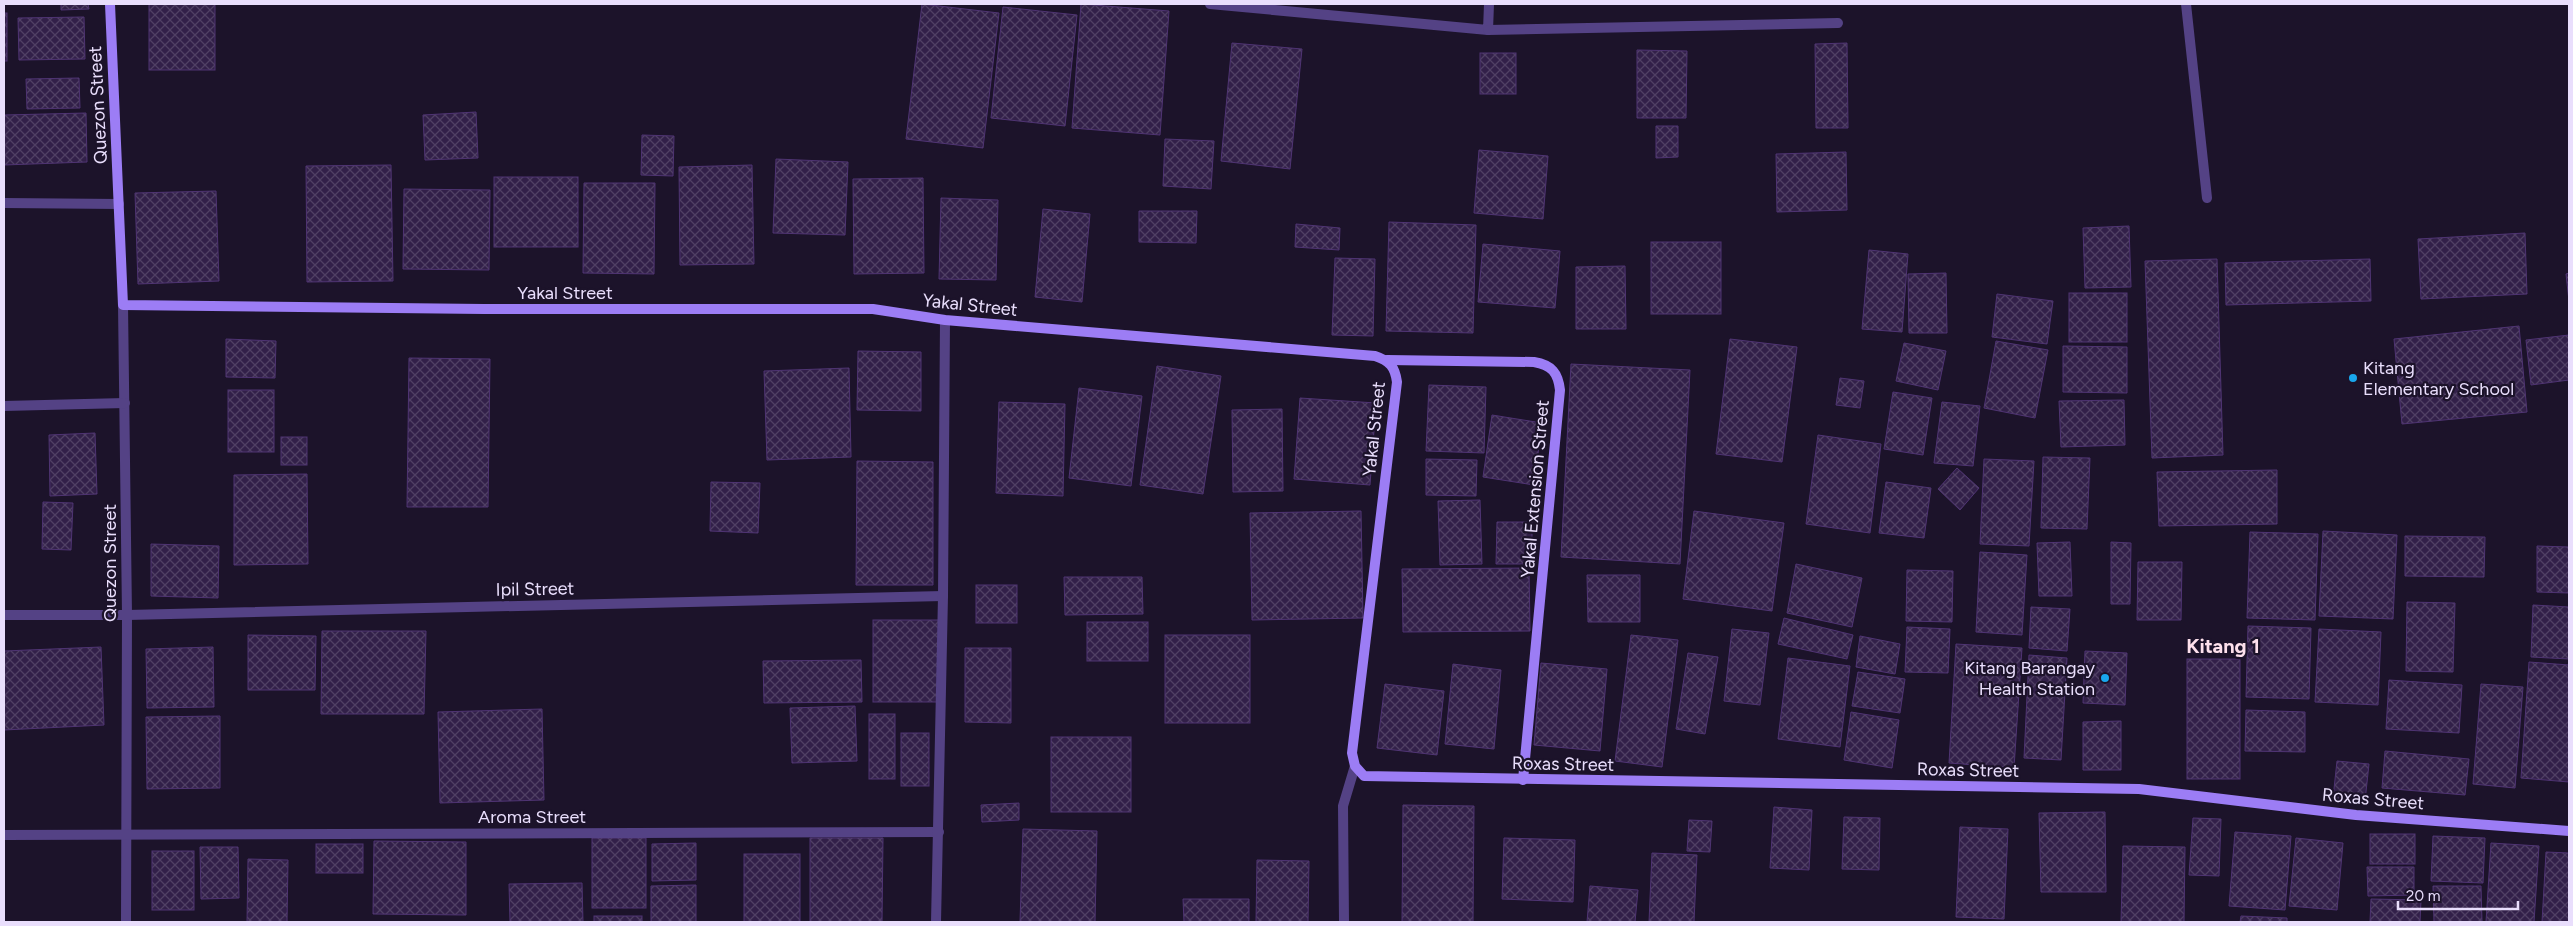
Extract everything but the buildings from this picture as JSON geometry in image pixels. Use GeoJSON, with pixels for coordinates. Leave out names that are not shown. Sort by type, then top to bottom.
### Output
{"type":"FeatureCollection","features":[{"type":"Feature","properties":{"kind":"street","name":"Quezon Street"},"geometry":{"type":"LineString","coordinates":[[110,4],[123,306],[125,404],[127,615],[126,922]]}},
{"type":"Feature","properties":{"kind":"street"},"geometry":{"type":"LineString","coordinates":[[1210,4],[1488,30],[1838,23]]}},
{"type":"Feature","properties":{"kind":"street"},"geometry":{"type":"LineString","coordinates":[[1488,30],[1489,4]]}},
{"type":"Feature","properties":{"kind":"street"},"geometry":{"type":"LineString","coordinates":[[2186,4],[2207,198]]}},
{"type":"Feature","properties":{"kind":"street"},"geometry":{"type":"LineString","coordinates":[[4,203],[119,204]]}},
{"type":"Feature","properties":{"kind":"street","name":"Yakal Street"},"geometry":{"type":"LineString","coordinates":[[123,306],[484,309],[874,309],[945,320],[1375,356],[1387,360],[1395,370],[1397,382],[1352,753],[1354,766]]}},
{"type":"Feature","properties":{"kind":"street"},"geometry":{"type":"LineString","coordinates":[[936,922],[943,596],[945,320]]}},
{"type":"Feature","properties":{"kind":"street","name":"Yakal Extension Street"},"geometry":{"type":"LineString","coordinates":[[1387,360],[1534,362],[1549,367],[1559,379],[1560,400],[1523,780]]}},
{"type":"Feature","properties":{"kind":"street"},"geometry":{"type":"LineString","coordinates":[[4,406],[125,404]]}},
{"type":"Feature","properties":{"kind":"street","name":"Ipil Street"},"geometry":{"type":"LineString","coordinates":[[4,615],[127,615],[943,596]]}},
{"type":"Feature","properties":{"kind":"street"},"geometry":{"type":"LineString","coordinates":[[1344,922],[1343,806],[1354,766]]}},
{"type":"Feature","properties":{"kind":"street","name":"Roxas Street"},"geometry":{"type":"LineString","coordinates":[[1354,766],[1364,776],[2139,789],[2356,815],[2569,831]]}},
{"type":"Feature","properties":{"kind":"street","name":"Aroma Street"},"geometry":{"type":"LineString","coordinates":[[4,835],[939,832]]}},
{"type":"Feature","properties":{"kind":"place","name":"Kitang Elementary School"},"geometry":{"type":"Point","coordinates":[2353,378]}},
{"type":"Feature","properties":{"kind":"place","name":"Kitang Barangay Health Station"},"geometry":{"type":"Point","coordinates":[2105,678]}},
{"type":"Feature","properties":{"kind":"district","name":"Kitang 1"},"geometry":{"type":"Point","coordinates":[2223,646]}}]}
